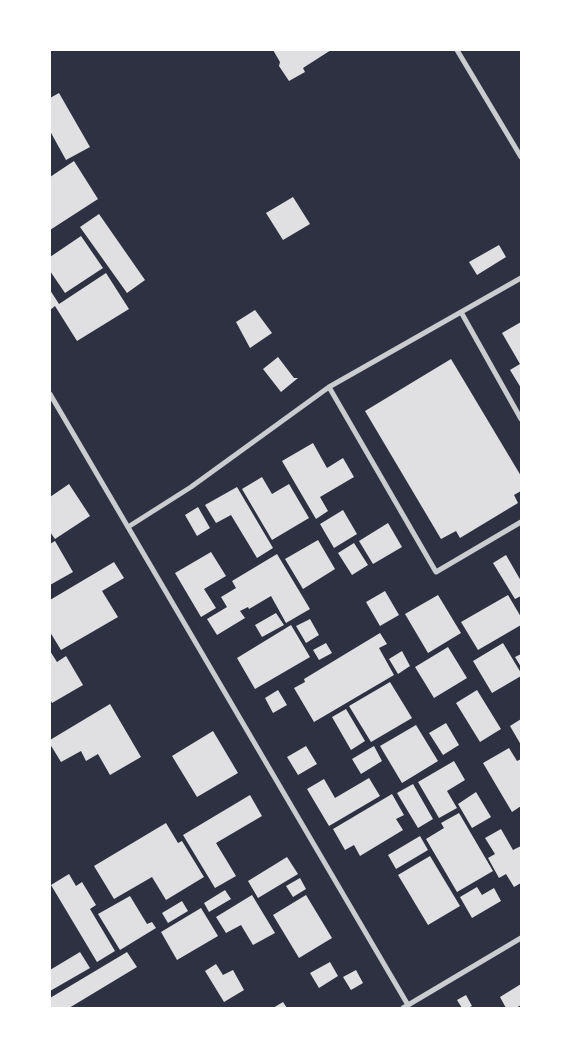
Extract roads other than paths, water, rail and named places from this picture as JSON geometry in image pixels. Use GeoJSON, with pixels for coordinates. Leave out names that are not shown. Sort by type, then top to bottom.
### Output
{"type":"FeatureCollection","features":[{"type":"Feature","properties":{"kind":"street"},"geometry":{"type":"LineString","coordinates":[[457,50],[521,157]]}},
{"type":"Feature","properties":{"kind":"street"},"geometry":{"type":"LineString","coordinates":[[128,527],[191,487],[329,387],[521,278]]}},
{"type":"Feature","properties":{"kind":"street"},"geometry":{"type":"LineString","coordinates":[[461,312],[521,419]]}},
{"type":"Feature","properties":{"kind":"street"},"geometry":{"type":"LineString","coordinates":[[329,387],[436,572],[521,522]]}},
{"type":"Feature","properties":{"kind":"street"},"geometry":{"type":"LineString","coordinates":[[50,394],[406,1006],[521,938]]}}]}
